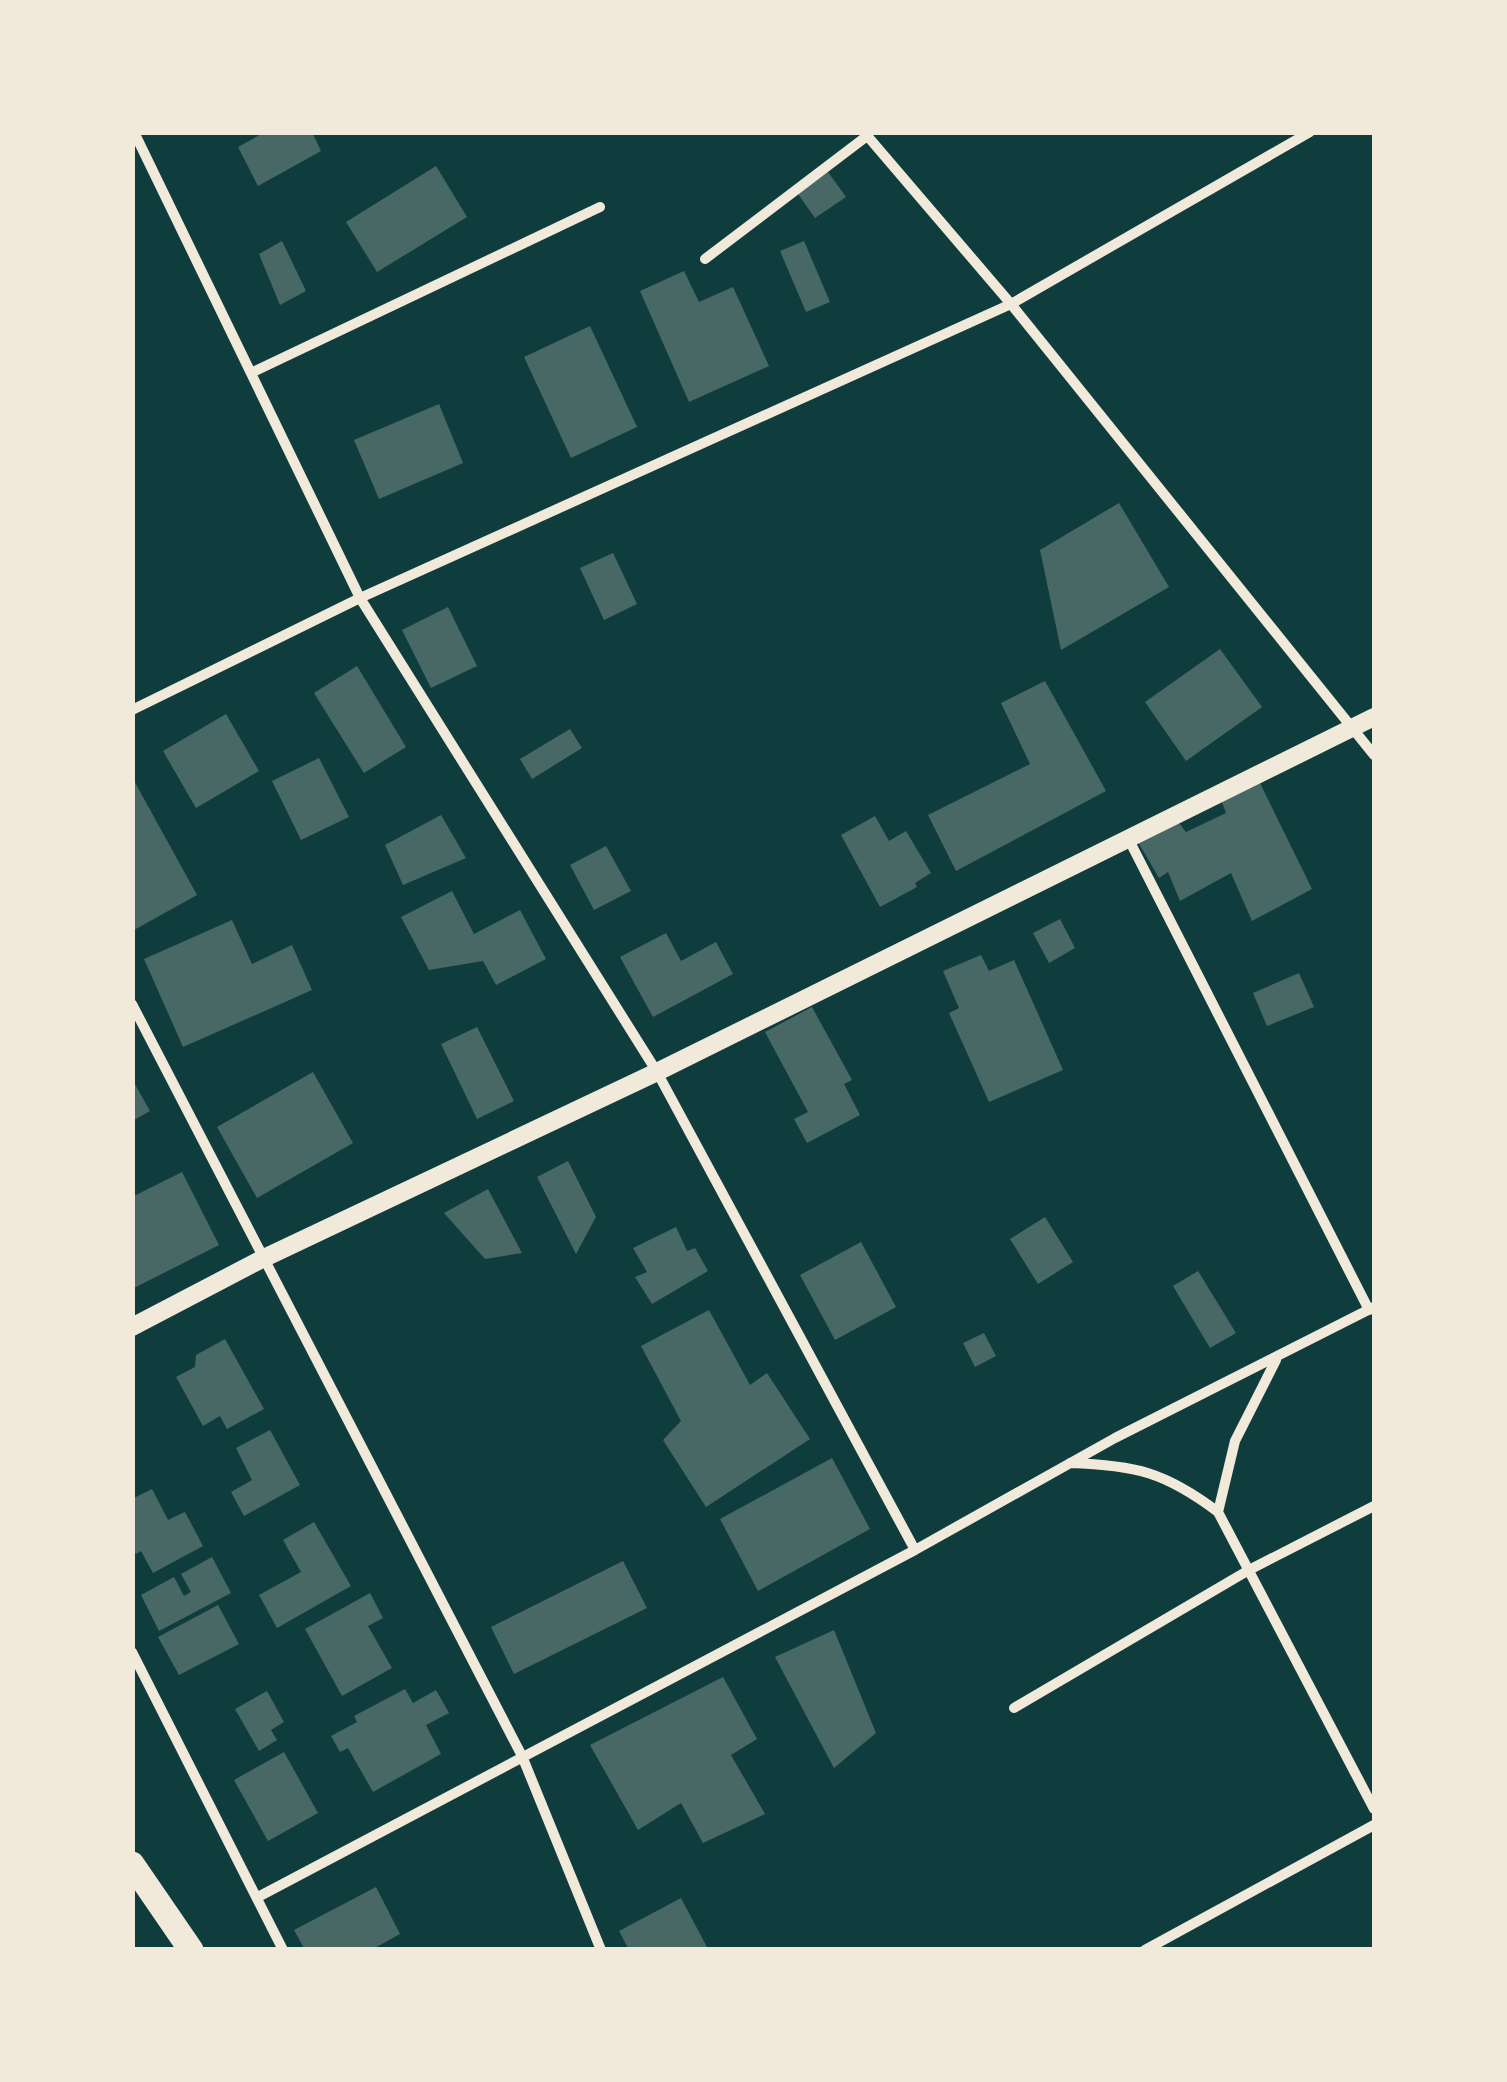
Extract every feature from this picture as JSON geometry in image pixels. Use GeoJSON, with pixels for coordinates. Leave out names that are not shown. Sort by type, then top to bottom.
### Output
{"type":"FeatureCollection","features":[{"type":"Feature","properties":{"kind":"main road"},"geometry":{"type":"LineString","coordinates":[[132,1864],[191,1950]]}},
{"type":"Feature","properties":{"kind":"street"},"geometry":{"type":"LineString","coordinates":[[134,132],[360,598],[657,1072],[915,1550]]}},
{"type":"Feature","properties":{"kind":"street"},"geometry":{"type":"LineString","coordinates":[[132,710],[360,598],[1011,304],[1310,132]]}},
{"type":"Feature","properties":{"kind":"street"},"geometry":{"type":"LineString","coordinates":[[706,259],[866,134],[1011,304],[1374,755]]}},
{"type":"Feature","properties":{"kind":"street"},"geometry":{"type":"LineString","coordinates":[[251,373],[600,207]]}},
{"type":"Feature","properties":{"kind":"street"},"geometry":{"type":"LineString","coordinates":[[132,1328],[262,1259],[657,1072],[1374,717]]}},
{"type":"Feature","properties":{"kind":"street"},"geometry":{"type":"LineString","coordinates":[[258,1897],[915,1550],[1069,1463],[1372,1308],[1128,838]]}},
{"type":"Feature","properties":{"kind":"street"},"geometry":{"type":"LineString","coordinates":[[132,1004],[522,1756],[601,1950]]}},
{"type":"Feature","properties":{"kind":"street"},"geometry":{"type":"LineString","coordinates":[[1218,1512],[1234,1442],[1277,1358]]}},
{"type":"Feature","properties":{"kind":"street"},"geometry":{"type":"LineString","coordinates":[[1069,1463],[1122,1465],[1152,1472],[1185,1487],[1218,1512],[1374,1809]]}},
{"type":"Feature","properties":{"kind":"street"},"geometry":{"type":"LineString","coordinates":[[1014,1708],[1249,1570],[1374,1506]]}},
{"type":"Feature","properties":{"kind":"street"},"geometry":{"type":"LineString","coordinates":[[132,1652],[284,1950]]}},
{"type":"Feature","properties":{"kind":"street"},"geometry":{"type":"LineString","coordinates":[[1145,1950],[1374,1825]]}},
{"type":"Feature","properties":{"kind":"building"},"geometry":{"type":"Polygon","coordinates":[[[265,132],[312,132],[321,151],[258,186],[238,147],[265,132]]]}},
{"type":"Feature","properties":{"kind":"building"},"geometry":{"type":"Polygon","coordinates":[[[436,166],[467,217],[377,272],[346,222],[436,166]]]}},
{"type":"Feature","properties":{"kind":"building"},"geometry":{"type":"Polygon","coordinates":[[[828,172],[846,197],[815,218],[798,194],[828,172]]]}},
{"type":"Feature","properties":{"kind":"building"},"geometry":{"type":"Polygon","coordinates":[[[282,241],[306,291],[280,305],[259,254],[282,241]]]}},
{"type":"Feature","properties":{"kind":"building"},"geometry":{"type":"Polygon","coordinates":[[[804,241],[830,302],[806,312],[780,251],[804,241]]]}},
{"type":"Feature","properties":{"kind":"building"},"geometry":{"type":"Polygon","coordinates":[[[684,271],[699,302],[733,287],[769,366],[689,402],[640,291],[684,271]]]}},
{"type":"Feature","properties":{"kind":"building"},"geometry":{"type":"Polygon","coordinates":[[[590,326],[637,427],[571,458],[524,357],[590,326]]]}},
{"type":"Feature","properties":{"kind":"building"},"geometry":{"type":"Polygon","coordinates":[[[439,404],[463,463],[379,499],[354,440],[439,404]]]}},
{"type":"Feature","properties":{"kind":"building"},"geometry":{"type":"Polygon","coordinates":[[[1119,503],[1169,587],[1061,650],[1040,550],[1119,503]]]}},
{"type":"Feature","properties":{"kind":"building"},"geometry":{"type":"Polygon","coordinates":[[[613,553],[637,604],[604,620],[580,568],[613,553]]]}},
{"type":"Feature","properties":{"kind":"building"},"geometry":{"type":"Polygon","coordinates":[[[448,607],[477,666],[431,688],[402,630],[448,607]]]}},
{"type":"Feature","properties":{"kind":"building"},"geometry":{"type":"Polygon","coordinates":[[[1220,649],[1262,707],[1186,761],[1145,702],[1220,649]]]}},
{"type":"Feature","properties":{"kind":"building"},"geometry":{"type":"Polygon","coordinates":[[[357,666],[406,747],[364,773],[314,693],[357,666]]]}},
{"type":"Feature","properties":{"kind":"building"},"geometry":{"type":"Polygon","coordinates":[[[1045,681],[1106,791],[956,871],[928,815],[1030,764],[1001,703],[1045,681]]]}},
{"type":"Feature","properties":{"kind":"building"},"geometry":{"type":"Polygon","coordinates":[[[226,714],[259,771],[196,808],[163,751],[226,714]]]}},
{"type":"Feature","properties":{"kind":"building"},"geometry":{"type":"Polygon","coordinates":[[[570,729],[582,748],[532,779],[520,759],[570,729]]]}},
{"type":"Feature","properties":{"kind":"building"},"geometry":{"type":"Polygon","coordinates":[[[319,758],[349,817],[301,840],[272,781],[319,758]]]}},
{"type":"Feature","properties":{"kind":"building"},"geometry":{"type":"Polygon","coordinates":[[[132,777],[197,895],[134,930],[132,927],[132,777]]]}},
{"type":"Feature","properties":{"kind":"building"},"geometry":{"type":"Polygon","coordinates":[[[1260,783],[1312,889],[1252,921],[1231,873],[1180,901],[1168,872],[1159,878],[1135,837],[1175,818],[1186,832],[1226,813],[1220,797],[1260,783]]]}},
{"type":"Feature","properties":{"kind":"building"},"geometry":{"type":"Polygon","coordinates":[[[441,815],[466,858],[403,885],[385,845],[441,815]]]}},
{"type":"Feature","properties":{"kind":"building"},"geometry":{"type":"Polygon","coordinates":[[[875,816],[889,841],[906,831],[931,873],[915,883],[917,887],[880,907],[841,835],[875,816]]]}},
{"type":"Feature","properties":{"kind":"building"},"geometry":{"type":"Polygon","coordinates":[[[606,846],[631,891],[594,910],[570,865],[606,846]]]}},
{"type":"Feature","properties":{"kind":"building"},"geometry":{"type":"Polygon","coordinates":[[[452,891],[474,934],[520,910],[546,959],[496,985],[483,961],[429,970],[401,917],[452,891]]]}},
{"type":"Feature","properties":{"kind":"building"},"geometry":{"type":"Polygon","coordinates":[[[1060,919],[1075,948],[1049,963],[1033,933],[1060,919]]]}},
{"type":"Feature","properties":{"kind":"building"},"geometry":{"type":"Polygon","coordinates":[[[232,920],[252,964],[292,945],[312,990],[183,1047],[144,959],[232,920]]]}},
{"type":"Feature","properties":{"kind":"building"},"geometry":{"type":"Polygon","coordinates":[[[666,933],[681,961],[716,942],[733,974],[653,1017],[620,957],[666,933]]]}},
{"type":"Feature","properties":{"kind":"building"},"geometry":{"type":"Polygon","coordinates":[[[981,955],[989,971],[1014,960],[1063,1070],[989,1102],[949,1013],[959,1008],[943,971],[981,955]]]}},
{"type":"Feature","properties":{"kind":"building"},"geometry":{"type":"Polygon","coordinates":[[[1299,973],[1314,1007],[1267,1026],[1253,993],[1299,973]]]}},
{"type":"Feature","properties":{"kind":"building"},"geometry":{"type":"Polygon","coordinates":[[[812,1007],[852,1080],[844,1084],[860,1115],[807,1143],[794,1119],[808,1112],[765,1032],[812,1007]]]}},
{"type":"Feature","properties":{"kind":"building"},"geometry":{"type":"Polygon","coordinates":[[[477,1027],[514,1101],[477,1119],[441,1044],[477,1027]]]}},
{"type":"Feature","properties":{"kind":"building"},"geometry":{"type":"Polygon","coordinates":[[[313,1072],[353,1143],[257,1198],[217,1127],[313,1072]]]}},
{"type":"Feature","properties":{"kind":"building"},"geometry":{"type":"Polygon","coordinates":[[[132,1079],[150,1111],[132,1121],[132,1079]]]}},
{"type":"Feature","properties":{"kind":"building"},"geometry":{"type":"Polygon","coordinates":[[[568,1161],[596,1217],[576,1254],[537,1177],[568,1161]]]}},
{"type":"Feature","properties":{"kind":"building"},"geometry":{"type":"Polygon","coordinates":[[[182,1172],[219,1245],[132,1289],[132,1197],[182,1172]]]}},
{"type":"Feature","properties":{"kind":"building"},"geometry":{"type":"Polygon","coordinates":[[[488,1189],[522,1253],[485,1259],[444,1213],[488,1189]]]}},
{"type":"Feature","properties":{"kind":"building"},"geometry":{"type":"Polygon","coordinates":[[[1045,1217],[1073,1262],[1038,1284],[1010,1239],[1045,1217]]]}},
{"type":"Feature","properties":{"kind":"building"},"geometry":{"type":"Polygon","coordinates":[[[676,1227],[687,1251],[695,1248],[708,1271],[652,1304],[635,1277],[647,1272],[633,1248],[676,1227]]]}},
{"type":"Feature","properties":{"kind":"building"},"geometry":{"type":"Polygon","coordinates":[[[861,1242],[896,1307],[835,1340],[800,1275],[861,1242]]]}},
{"type":"Feature","properties":{"kind":"building"},"geometry":{"type":"Polygon","coordinates":[[[1198,1271],[1236,1333],[1210,1348],[1173,1286],[1198,1271]]]}},
{"type":"Feature","properties":{"kind":"building"},"geometry":{"type":"Polygon","coordinates":[[[709,1310],[750,1385],[767,1373],[810,1439],[706,1507],[663,1440],[681,1421],[641,1346],[709,1310]]]}},
{"type":"Feature","properties":{"kind":"building"},"geometry":{"type":"Polygon","coordinates":[[[984,1333],[996,1356],[975,1367],[963,1343],[984,1333]]]}},
{"type":"Feature","properties":{"kind":"building"},"geometry":{"type":"Polygon","coordinates":[[[225,1339],[264,1409],[227,1429],[220,1416],[203,1426],[176,1377],[195,1367],[196,1355],[225,1339]]]}},
{"type":"Feature","properties":{"kind":"building"},"geometry":{"type":"Polygon","coordinates":[[[270,1430],[300,1485],[244,1516],[231,1492],[252,1480],[236,1448],[270,1430]]]}},
{"type":"Feature","properties":{"kind":"building"},"geometry":{"type":"Polygon","coordinates":[[[832,1458],[870,1529],[758,1591],[720,1519],[832,1458]]]}},
{"type":"Feature","properties":{"kind":"building"},"geometry":{"type":"Polygon","coordinates":[[[152,1489],[168,1520],[185,1512],[203,1546],[153,1573],[141,1551],[136,1554],[132,1548],[132,1499],[152,1489]]]}},
{"type":"Feature","properties":{"kind":"building"},"geometry":{"type":"Polygon","coordinates":[[[314,1522],[351,1586],[277,1628],[259,1595],[301,1572],[283,1540],[314,1522]]]}},
{"type":"Feature","properties":{"kind":"building"},"geometry":{"type":"Polygon","coordinates":[[[212,1557],[231,1593],[159,1631],[141,1595],[174,1577],[184,1596],[191,1592],[181,1574],[212,1557]]]}},
{"type":"Feature","properties":{"kind":"building"},"geometry":{"type":"Polygon","coordinates":[[[623,1561],[647,1608],[514,1674],[491,1627],[623,1561]]]}},
{"type":"Feature","properties":{"kind":"building"},"geometry":{"type":"Polygon","coordinates":[[[370,1593],[383,1618],[368,1626],[392,1668],[342,1696],[305,1629],[370,1593]]]}},
{"type":"Feature","properties":{"kind":"building"},"geometry":{"type":"Polygon","coordinates":[[[218,1605],[239,1644],[179,1675],[158,1637],[218,1605]]]}},
{"type":"Feature","properties":{"kind":"building"},"geometry":{"type":"Polygon","coordinates":[[[834,1630],[876,1733],[834,1768],[775,1657],[834,1630]]]}},
{"type":"Feature","properties":{"kind":"building"},"geometry":{"type":"Polygon","coordinates":[[[723,1677],[757,1739],[731,1755],[765,1814],[703,1843],[681,1803],[638,1830],[590,1745],[723,1677]]]}},
{"type":"Feature","properties":{"kind":"building"},"geometry":{"type":"Polygon","coordinates":[[[405,1689],[413,1703],[436,1690],[449,1713],[426,1725],[441,1754],[373,1792],[348,1748],[340,1752],[331,1736],[357,1722],[354,1716],[405,1689]]]}},
{"type":"Feature","properties":{"kind":"building"},"geometry":{"type":"Polygon","coordinates":[[[267,1691],[284,1722],[271,1730],[277,1740],[259,1751],[235,1709],[267,1691]]]}},
{"type":"Feature","properties":{"kind":"building"},"geometry":{"type":"Polygon","coordinates":[[[284,1752],[318,1813],[268,1841],[234,1780],[284,1752]]]}},
{"type":"Feature","properties":{"kind":"building"},"geometry":{"type":"Polygon","coordinates":[[[376,1887],[400,1934],[371,1950],[305,1950],[294,1930],[376,1887]]]}},
{"type":"Feature","properties":{"kind":"building"},"geometry":{"type":"Polygon","coordinates":[[[681,1898],[708,1949],[629,1950],[619,1931],[681,1898]]]}}]}
